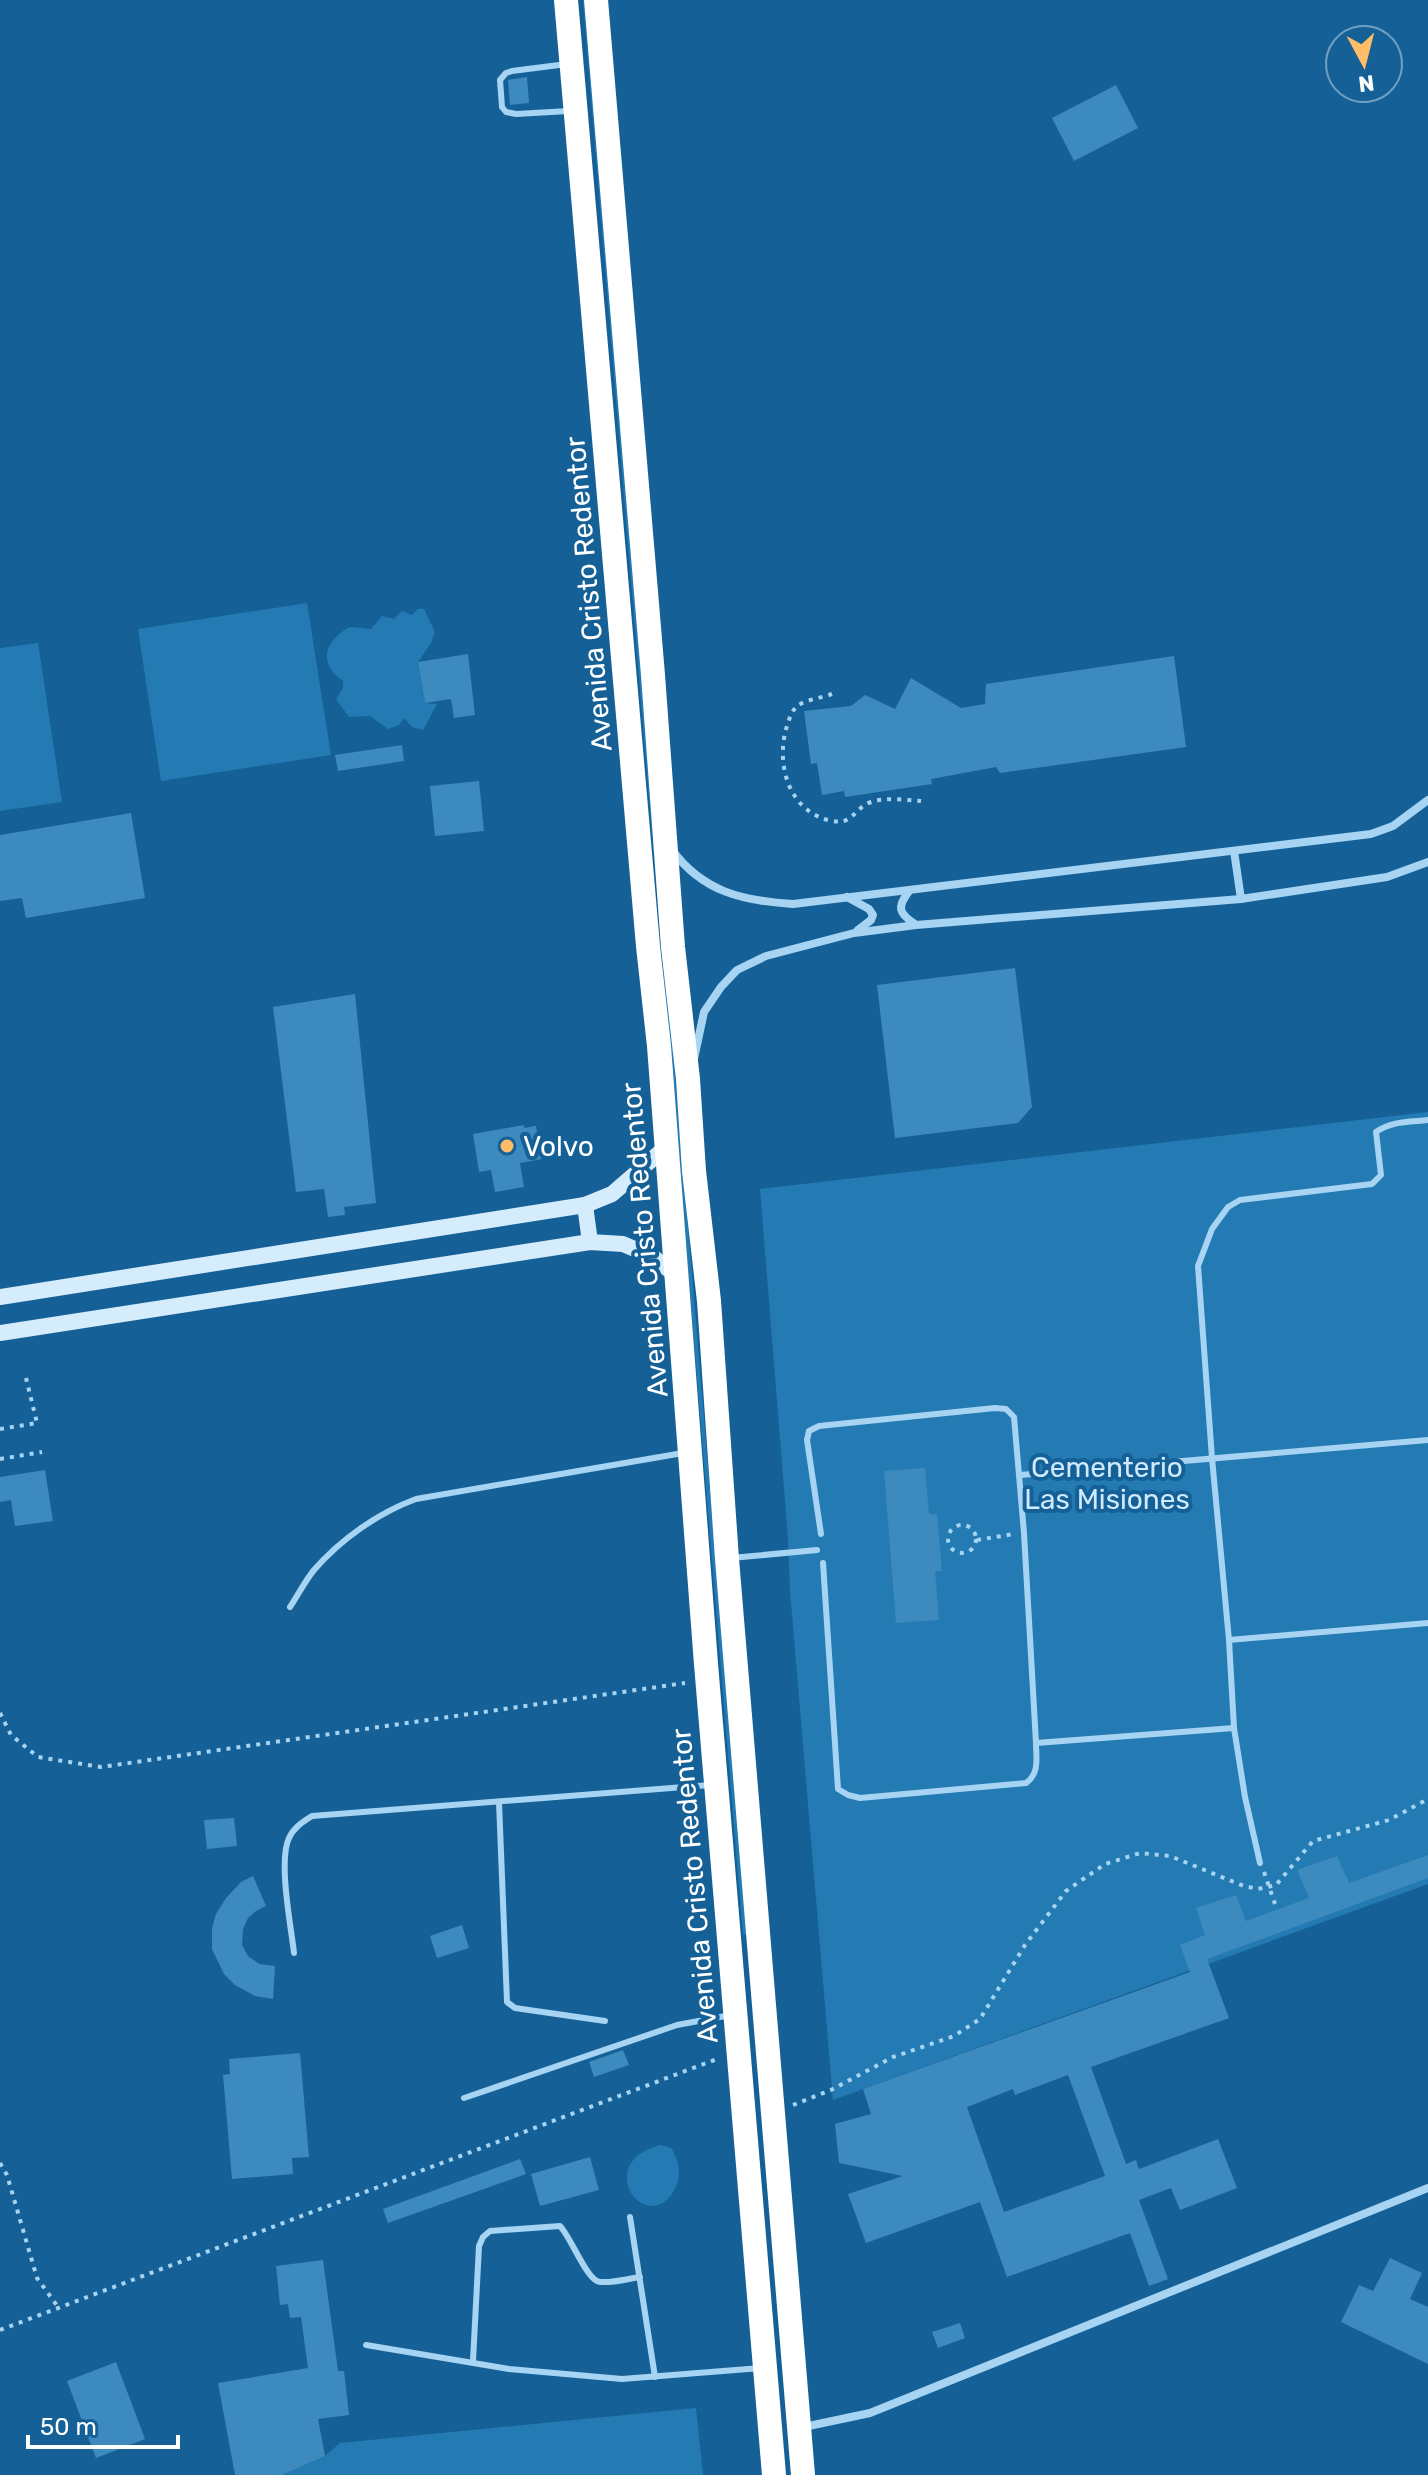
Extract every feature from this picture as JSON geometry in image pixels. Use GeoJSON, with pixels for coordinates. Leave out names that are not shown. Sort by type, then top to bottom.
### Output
{"type":"FeatureCollection","features":[{"type":"Feature","properties":{"kind":"highway","name":"Avenida Cristo Redentor"},"geometry":{"type":"LineString","coordinates":[[566,0],[659,1046],[716,1785],[774,2475]]}},
{"type":"Feature","properties":{"kind":"highway","name":"Avenida Cristo Redentor"},"geometry":{"type":"LineString","coordinates":[[596,0],[673,947],[709,1301],[727,1559],[803,2475]]}},
{"type":"Feature","properties":{"kind":"main road"},"geometry":{"type":"LineString","coordinates":[[0,1297],[585,1205],[612,1194],[665,1148]]}},
{"type":"Feature","properties":{"kind":"main road"},"geometry":{"type":"LineString","coordinates":[[585,1205],[590,1242]]}},
{"type":"Feature","properties":{"kind":"main road"},"geometry":{"type":"LineString","coordinates":[[0,1333],[590,1242],[623,1244],[653,1257],[678,1277]]}},
{"type":"Feature","properties":{"kind":"street"},"geometry":{"type":"LineString","coordinates":[[666,840],[699,879],[721,891],[745,899],[793,904],[1371,834],[1393,826],[1428,800]]}},
{"type":"Feature","properties":{"kind":"street"},"geometry":{"type":"LineString","coordinates":[[1234,851],[1241,899]]}},
{"type":"Feature","properties":{"kind":"street"},"geometry":{"type":"LineString","coordinates":[[688,1079],[704,1012],[737,970],[766,956],[854,933],[916,925],[1241,899],[1387,877],[1428,862]]}},
{"type":"Feature","properties":{"kind":"street"},"geometry":{"type":"LineString","coordinates":[[909,891],[901,901],[900,909],[903,916],[916,925]]}},
{"type":"Feature","properties":{"kind":"street"},"geometry":{"type":"LineString","coordinates":[[847,897],[869,909],[873,915],[854,933]]}},
{"type":"Feature","properties":{"kind":"street"},"geometry":{"type":"LineString","coordinates":[[799,2428],[870,2413],[1428,2188]]}},
{"type":"Feature","properties":{"kind":"lane"},"geometry":{"type":"LineString","coordinates":[[571,64],[506,73],[500,80],[502,107],[506,112],[516,114],[576,110]]}},
{"type":"Feature","properties":{"kind":"lane"},"geometry":{"type":"LineString","coordinates":[[1260,1863],[1234,1728],[1198,1266],[1212,1229],[1228,1207],[1240,1200],[1372,1184],[1381,1175],[1376,1132],[1384,1125],[1428,1120]]}},
{"type":"Feature","properties":{"kind":"lane"},"geometry":{"type":"LineString","coordinates":[[821,1534],[807,1440],[809,1431],[819,1426],[1006,1409],[1014,1417],[1036,1743],[1037,1770],[1033,1778],[1026,1783],[860,1798],[838,1789],[823,1563]]}},
{"type":"Feature","properties":{"kind":"lane"},"geometry":{"type":"LineString","coordinates":[[1020,1475],[1428,1440]]}},
{"type":"Feature","properties":{"kind":"lane"},"geometry":{"type":"LineString","coordinates":[[290,1607],[313,1572],[346,1539],[392,1508],[416,1499],[691,1452]]}},
{"type":"Feature","properties":{"kind":"lane"},"geometry":{"type":"LineString","coordinates":[[727,1559],[817,1550]]}},
{"type":"Feature","properties":{"kind":"lane"},"geometry":{"type":"LineString","coordinates":[[1229,1640],[1428,1623]]}},
{"type":"Feature","properties":{"kind":"lane"},"geometry":{"type":"LineString","coordinates":[[1036,1743],[1234,1728]]}},
{"type":"Feature","properties":{"kind":"lane"},"geometry":{"type":"LineString","coordinates":[[294,1953],[284,1856],[289,1838],[297,1826],[312,1816],[716,1785]]}},
{"type":"Feature","properties":{"kind":"lane"},"geometry":{"type":"LineString","coordinates":[[499,1802],[507,2002],[515,2008],[605,2021]]}},
{"type":"Feature","properties":{"kind":"lane"},"geometry":{"type":"LineString","coordinates":[[464,2098],[677,2025],[735,2014]]}},
{"type":"Feature","properties":{"kind":"lane"},"geometry":{"type":"LineString","coordinates":[[630,2217],[655,2377]]}},
{"type":"Feature","properties":{"kind":"lane"},"geometry":{"type":"LineString","coordinates":[[473,2361],[479,2246],[490,2231],[560,2226],[568,2234],[587,2274],[593,2280],[600,2283],[640,2277]]}},
{"type":"Feature","properties":{"kind":"lane"},"geometry":{"type":"LineString","coordinates":[[366,2345],[509,2369],[622,2379],[764,2368]]}},
{"type":"Feature","properties":{"kind":"path"},"geometry":{"type":"LineString","coordinates":[[832,694],[799,704],[792,712],[785,732],[783,763],[796,799],[821,818],[841,822],[851,819],[871,802],[890,799],[921,801]]}},
{"type":"Feature","properties":{"kind":"path"},"geometry":{"type":"LineString","coordinates":[[0,1429],[37,1423],[26,1378]]}},
{"type":"Feature","properties":{"kind":"path"},"geometry":{"type":"LineString","coordinates":[[0,1459],[42,1452]]}},
{"type":"Feature","properties":{"kind":"path"},"geometry":{"type":"LineString","coordinates":[[966,1525],[974,1531],[977,1540],[974,1548],[962,1554],[950,1547],[948,1537],[952,1529],[966,1525]]}},
{"type":"Feature","properties":{"kind":"path"},"geometry":{"type":"LineString","coordinates":[[977,1540],[1024,1533]]}},
{"type":"Feature","properties":{"kind":"path"},"geometry":{"type":"LineString","coordinates":[[0,1713],[11,1735],[38,1757],[101,1767],[708,1680]]}},
{"type":"Feature","properties":{"kind":"path"},"geometry":{"type":"LineString","coordinates":[[772,2114],[831,2090],[893,2057],[954,2036],[980,2019],[1025,1945],[1066,1891],[1105,1864],[1140,1853],[1170,1856],[1244,1886],[1258,1889],[1269,1887],[1276,1885],[1287,1874],[1313,1841],[1389,1820],[1428,1799]]}},
{"type":"Feature","properties":{"kind":"path"},"geometry":{"type":"LineString","coordinates":[[1260,1863],[1275,1904]]}},
{"type":"Feature","properties":{"kind":"path"},"geometry":{"type":"LineString","coordinates":[[0,2330],[738,2051]]}},
{"type":"Feature","properties":{"kind":"path"},"geometry":{"type":"LineString","coordinates":[[0,2163],[7,2175],[37,2278],[58,2307]]}},
{"type":"Feature","properties":{"kind":"green space"},"geometry":{"type":"Polygon","coordinates":[[[583,0],[586,0],[747,1934],[743,1935],[583,0]]]}},
{"type":"Feature","properties":{"kind":"green space"},"geometry":{"type":"Polygon","coordinates":[[[307,603],[331,755],[161,781],[138,629],[307,603]]]}},
{"type":"Feature","properties":{"kind":"green space"},"geometry":{"type":"Polygon","coordinates":[[[418,609],[424,609],[435,632],[418,662],[425,703],[437,704],[423,730],[412,727],[404,718],[399,725],[388,729],[370,716],[349,717],[336,699],[343,688],[343,681],[327,659],[330,645],[350,627],[371,629],[382,616],[394,619],[402,611],[412,615],[418,609]]]}},
{"type":"Feature","properties":{"kind":"green space"},"geometry":{"type":"Polygon","coordinates":[[[38,643],[62,802],[0,811],[0,648],[38,643]]]}},
{"type":"Feature","properties":{"kind":"green space","name":"Cementerio Las Misiones"},"geometry":{"type":"Polygon","coordinates":[[[1428,1112],[1428,1884],[833,2100],[760,1189],[1428,1112]]]}},
{"type":"Feature","properties":{"kind":"green space"},"geometry":{"type":"Polygon","coordinates":[[[661,2145],[671,2148],[674,2153],[679,2168],[678,2178],[675,2189],[663,2202],[651,2206],[640,2202],[631,2192],[627,2180],[629,2166],[640,2154],[661,2145]]]}},
{"type":"Feature","properties":{"kind":"green space"},"geometry":{"type":"Polygon","coordinates":[[[696,2408],[703,2475],[282,2475],[325,2456],[340,2443],[696,2408]]]}},
{"type":"Feature","properties":{"kind":"building"},"geometry":{"type":"Polygon","coordinates":[[[527,77],[529,103],[510,105],[508,80],[527,77]]]}},
{"type":"Feature","properties":{"kind":"building"},"geometry":{"type":"Polygon","coordinates":[[[1116,85],[1138,128],[1074,161],[1052,118],[1116,85]]]}},
{"type":"Feature","properties":{"kind":"building"},"geometry":{"type":"Polygon","coordinates":[[[468,654],[475,715],[454,718],[451,699],[425,703],[418,662],[468,654]]]}},
{"type":"Feature","properties":{"kind":"building"},"geometry":{"type":"Polygon","coordinates":[[[1174,656],[1186,747],[1000,773],[996,767],[931,779],[932,784],[845,797],[844,791],[822,795],[817,763],[811,764],[804,711],[851,706],[865,695],[895,709],[911,678],[961,708],[985,704],[986,684],[1174,656]]]}},
{"type":"Feature","properties":{"kind":"building"},"geometry":{"type":"Polygon","coordinates":[[[402,745],[404,761],[338,771],[335,755],[402,745]]]}},
{"type":"Feature","properties":{"kind":"building"},"geometry":{"type":"Polygon","coordinates":[[[479,781],[484,831],[435,836],[430,786],[479,781]]]}},
{"type":"Feature","properties":{"kind":"building"},"geometry":{"type":"Polygon","coordinates":[[[131,813],[145,898],[26,918],[22,898],[0,901],[0,835],[131,813]]]}},
{"type":"Feature","properties":{"kind":"building"},"geometry":{"type":"Polygon","coordinates":[[[1015,968],[1032,1107],[1018,1123],[895,1138],[877,985],[1015,968]]]}},
{"type":"Feature","properties":{"kind":"building"},"geometry":{"type":"Polygon","coordinates":[[[355,994],[376,1203],[344,1207],[345,1215],[328,1217],[324,1189],[296,1192],[273,1007],[355,994]]]}},
{"type":"Feature","properties":{"kind":"building","name":"Volvo"},"geometry":{"type":"Polygon","coordinates":[[[524,1125],[524,1128],[536,1126],[542,1159],[520,1163],[524,1187],[495,1192],[491,1170],[479,1172],[473,1134],[524,1125]]]}},
{"type":"Feature","properties":{"kind":"building"},"geometry":{"type":"Polygon","coordinates":[[[925,1468],[929,1514],[937,1514],[942,1571],[935,1571],[939,1620],[896,1623],[884,1471],[925,1468]]]}},
{"type":"Feature","properties":{"kind":"building"},"geometry":{"type":"Polygon","coordinates":[[[45,1470],[53,1521],[15,1526],[11,1500],[0,1502],[0,1477],[45,1470]]]}},
{"type":"Feature","properties":{"kind":"building"},"geometry":{"type":"Polygon","coordinates":[[[234,1818],[237,1846],[207,1849],[204,1820],[234,1818]]]}},
{"type":"Feature","properties":{"kind":"building"},"geometry":{"type":"Polygon","coordinates":[[[1428,1855],[1428,1878],[1207,1959],[1229,2018],[1091,2067],[1126,2164],[1136,2160],[1139,2169],[1218,2139],[1237,2188],[1180,2210],[1171,2188],[1139,2200],[1168,2279],[1149,2286],[1130,2233],[1007,2277],[980,2202],[866,2243],[848,2194],[903,2176],[839,2163],[835,2124],[871,2114],[863,2089],[1190,1972],[1180,1945],[1205,1935],[1196,1908],[1236,1895],[1246,1921],[1309,1898],[1297,1870],[1337,1856],[1349,1883],[1428,1855]],[[1068,2075],[1015,2095],[1013,2089],[967,2107],[1004,2212],[1105,2176],[1068,2075]]]}},
{"type":"Feature","properties":{"kind":"building"},"geometry":{"type":"Polygon","coordinates":[[[253,1876],[266,1906],[248,1918],[243,1929],[242,1945],[248,1956],[259,1964],[275,1966],[273,1999],[255,1996],[235,1985],[224,1974],[212,1949],[216,1914],[241,1882],[253,1876]]]}},
{"type":"Feature","properties":{"kind":"building"},"geometry":{"type":"Polygon","coordinates":[[[462,1925],[469,1948],[437,1958],[430,1936],[462,1925]]]}},
{"type":"Feature","properties":{"kind":"building"},"geometry":{"type":"Polygon","coordinates":[[[623,2050],[629,2065],[594,2077],[589,2062],[623,2050]]]}},
{"type":"Feature","properties":{"kind":"building"},"geometry":{"type":"Polygon","coordinates":[[[300,2053],[309,2157],[292,2158],[293,2174],[232,2179],[223,2075],[230,2074],[229,2059],[300,2053]]]}},
{"type":"Feature","properties":{"kind":"building"},"geometry":{"type":"Polygon","coordinates":[[[590,2157],[599,2190],[540,2206],[531,2174],[590,2157]]]}},
{"type":"Feature","properties":{"kind":"building"},"geometry":{"type":"Polygon","coordinates":[[[520,2159],[526,2174],[388,2223],[383,2209],[520,2159]]]}},
{"type":"Feature","properties":{"kind":"building"},"geometry":{"type":"Polygon","coordinates":[[[1390,2258],[1422,2273],[1410,2299],[1428,2307],[1428,2364],[1341,2322],[1359,2285],[1373,2291],[1390,2258]]]}},
{"type":"Feature","properties":{"kind":"building"},"geometry":{"type":"Polygon","coordinates":[[[323,2260],[338,2371],[344,2371],[349,2415],[318,2419],[325,2456],[282,2475],[235,2475],[218,2383],[308,2368],[301,2317],[290,2318],[288,2304],[280,2305],[276,2266],[323,2260]]]}},
{"type":"Feature","properties":{"kind":"building"},"geometry":{"type":"Polygon","coordinates":[[[960,2323],[965,2338],[938,2348],[932,2332],[960,2323]]]}},
{"type":"Feature","properties":{"kind":"building"},"geometry":{"type":"Polygon","coordinates":[[[116,2362],[145,2439],[96,2458],[67,2381],[116,2362]]]}},
{"type":"Feature","properties":{"kind":"place","name":"Volvo"},"geometry":{"type":"Point","coordinates":[507,1146]}}]}
